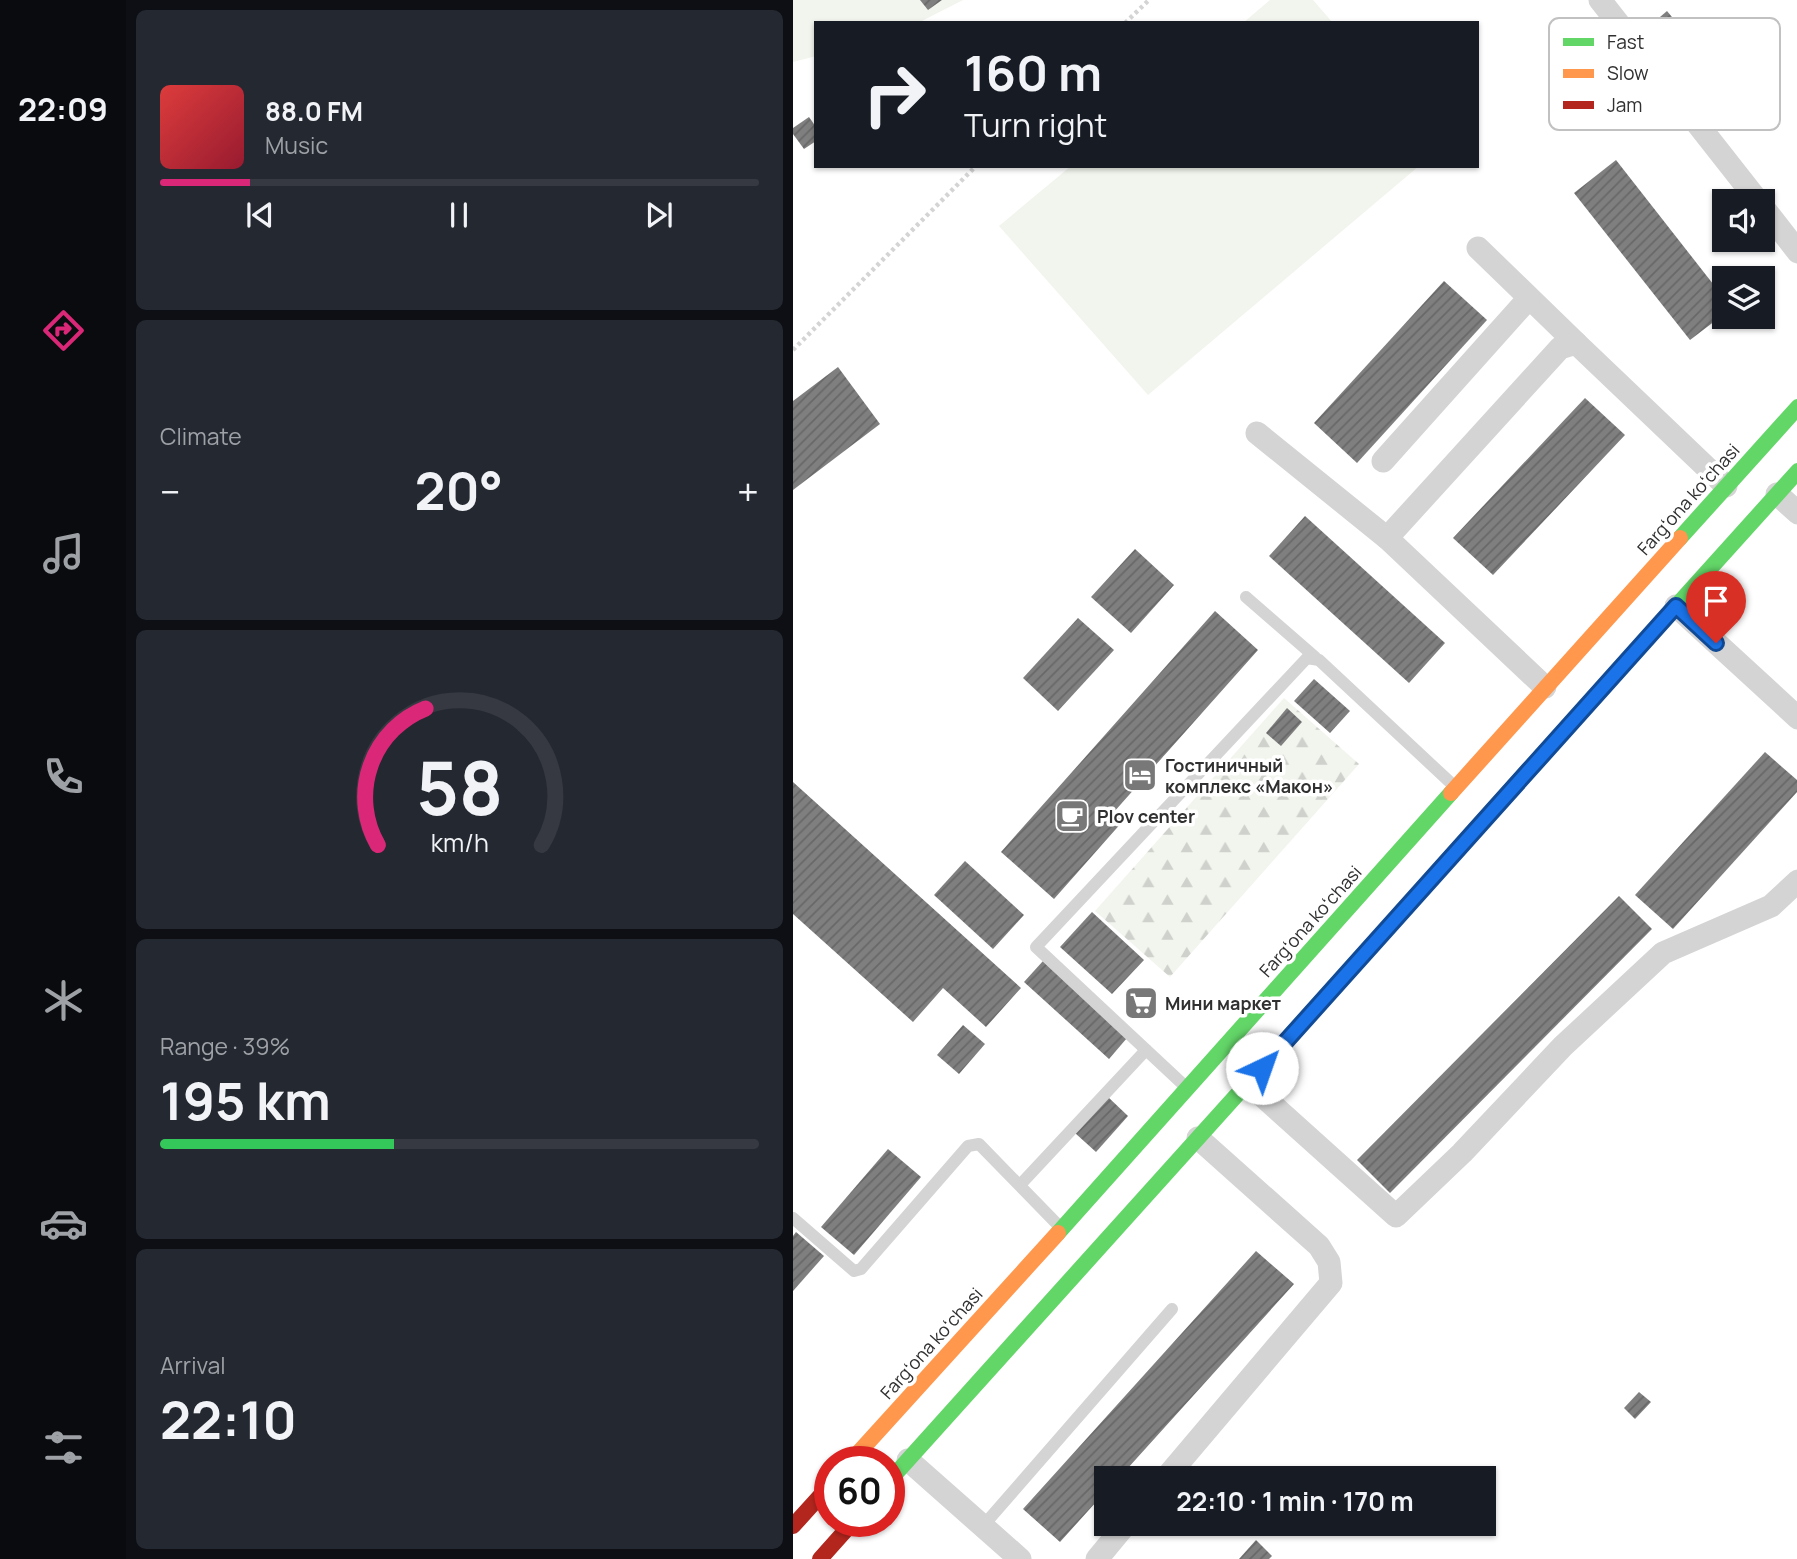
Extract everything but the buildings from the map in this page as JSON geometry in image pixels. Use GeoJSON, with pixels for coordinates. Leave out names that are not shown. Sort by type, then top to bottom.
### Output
{"type":"FeatureCollection","features":[{"type":"Feature","properties":{"kind":"main road","name":"Fargʻona koʻchasi"},"geometry":{"type":"LineString","coordinates":[[864,1446],[1189,1090],[1239,1029],[1797,407]]}},
{"type":"Feature","properties":{"kind":"main road"},"geometry":{"type":"LineString","coordinates":[[905,1463],[1797,471]]}},
{"type":"Feature","properties":{"kind":"main road"},"geometry":{"type":"LineString","coordinates":[[989,1307],[1022,1335]]}},
{"type":"Feature","properties":{"kind":"main road"},"geometry":{"type":"LineString","coordinates":[[793,1526],[814,1503]]}},
{"type":"Feature","properties":{"kind":"main road"},"geometry":{"type":"LineString","coordinates":[[820,1559],[840,1537]]}},
{"type":"Feature","properties":{"kind":"street"},"geometry":{"type":"LineString","coordinates":[[1600,0],[1614,18]]}},
{"type":"Feature","properties":{"kind":"street"},"geometry":{"type":"LineString","coordinates":[[1702,130],[1749,189]]}},
{"type":"Feature","properties":{"kind":"street"},"geometry":{"type":"LineString","coordinates":[[1775,223],[1797,252]]}},
{"type":"Feature","properties":{"kind":"street"},"geometry":{"type":"LineString","coordinates":[[1478,248],[1726,486]]}},
{"type":"Feature","properties":{"kind":"street"},"geometry":{"type":"LineString","coordinates":[[1383,461],[1529,298]]}},
{"type":"Feature","properties":{"kind":"street"},"geometry":{"type":"LineString","coordinates":[[1387,538],[1560,348],[1576,343]]}},
{"type":"Feature","properties":{"kind":"street"},"geometry":{"type":"LineString","coordinates":[[1257,433],[1387,538],[1545,687]]}},
{"type":"Feature","properties":{"kind":"street"},"geometry":{"type":"LineString","coordinates":[[1777,494],[1797,513]]}},
{"type":"Feature","properties":{"kind":"street"},"geometry":{"type":"LineString","coordinates":[[1676,606],[1797,718]]}},
{"type":"Feature","properties":{"kind":"street"},"geometry":{"type":"LineString","coordinates":[[1248,1083],[1396,1216],[1462,1153],[1563,1046],[1663,953],[1771,906],[1797,881]]}},
{"type":"Feature","properties":{"kind":"street"},"geometry":{"type":"LineString","coordinates":[[1176,1466],[1331,1283],[1329,1262],[1319,1246],[1198,1138]]}},
{"type":"Feature","properties":{"kind":"street"},"geometry":{"type":"LineString","coordinates":[[908,1460],[1021,1559]]}},
{"type":"Feature","properties":{"kind":"street"},"geometry":{"type":"LineString","coordinates":[[1097,1559],[1116,1536]]}},
{"type":"Feature","properties":{"kind":"lane"},"geometry":{"type":"LineString","coordinates":[[1246,597],[1456,787]]}},
{"type":"Feature","properties":{"kind":"lane"},"geometry":{"type":"LineString","coordinates":[[1189,1090],[1036,947],[1304,661],[1315,657]]}},
{"type":"Feature","properties":{"kind":"lane"},"geometry":{"type":"LineString","coordinates":[[1020,1185],[1146,1050]]}},
{"type":"Feature","properties":{"kind":"lane"},"geometry":{"type":"LineString","coordinates":[[793,1217],[854,1271],[861,1269],[968,1146],[979,1144],[1062,1228]]}},
{"type":"Feature","properties":{"kind":"lane"},"geometry":{"type":"LineString","coordinates":[[983,1526],[1172,1309]]}},
{"type":"Feature","properties":{"kind":"path"},"geometry":{"type":"LineString","coordinates":[[1127,21],[1149,0]]}},
{"type":"Feature","properties":{"kind":"path"},"geometry":{"type":"LineString","coordinates":[[793,350],[974,168]]}},
{"type":"Feature","properties":{"kind":"green space"},"geometry":{"type":"Polygon","coordinates":[[[793,0],[963,0],[922,21],[814,21],[814,57],[793,62],[793,0]]]}},
{"type":"Feature","properties":{"kind":"green space"},"geometry":{"type":"Polygon","coordinates":[[[1270,0],[1313,0],[1331,21],[1245,21],[1270,0]]]}},
{"type":"Feature","properties":{"kind":"green space"},"geometry":{"type":"Polygon","coordinates":[[[1069,168],[1417,168],[1148,395],[999,226],[1069,168]]]}},
{"type":"Feature","properties":{"kind":"green space"},"geometry":{"type":"Polygon","coordinates":[[[1284,698],[1359,764],[1170,977],[1095,911],[1284,698]]]}},
{"type":"Feature","properties":{"kind":"traffic: fast"},"geometry":{"type":"LineString","coordinates":[[1680,538],[1798,407]]}},
{"type":"Feature","properties":{"kind":"traffic: fast"},"geometry":{"type":"LineString","coordinates":[[1532,766],[1798,471]]}},
{"type":"Feature","properties":{"kind":"traffic: fast"},"geometry":{"type":"LineString","coordinates":[[1058,1233],[1451,793]]}},
{"type":"Feature","properties":{"kind":"traffic: fast"},"geometry":{"type":"LineString","coordinates":[[905,1463],[1380,936]]}},
{"type":"Feature","properties":{"kind":"traffic: slow"},"geometry":{"type":"LineString","coordinates":[[1451,793],[1680,538]]}},
{"type":"Feature","properties":{"kind":"traffic: slow"},"geometry":{"type":"LineString","coordinates":[[865,1446],[1058,1233]]}},
{"type":"Feature","properties":{"kind":"traffic: jam"},"geometry":{"type":"LineString","coordinates":[[1380,936],[1532,766]]}},
{"type":"Feature","properties":{"kind":"traffic: jam"},"geometry":{"type":"LineString","coordinates":[[793,1526],[814,1503]]}},
{"type":"Feature","properties":{"kind":"traffic: jam"},"geometry":{"type":"LineString","coordinates":[[820,1559],[840,1537]]}},
{"type":"Feature","properties":{"kind":"place","name":"Гостиничный комплекс «Макон»"},"geometry":{"type":"Point","coordinates":[1140,775]}},
{"type":"Feature","properties":{"kind":"place","name":"Plov center"},"geometry":{"type":"Point","coordinates":[1072,816]}},
{"type":"Feature","properties":{"kind":"place","name":"Мини маркет"},"geometry":{"type":"Point","coordinates":[1141,1003]}},
{"type":"Feature","properties":{"kind":"route"},"geometry":{"type":"LineString","coordinates":[[1262,1068],[1676,606],[1716,643]]}}]}
